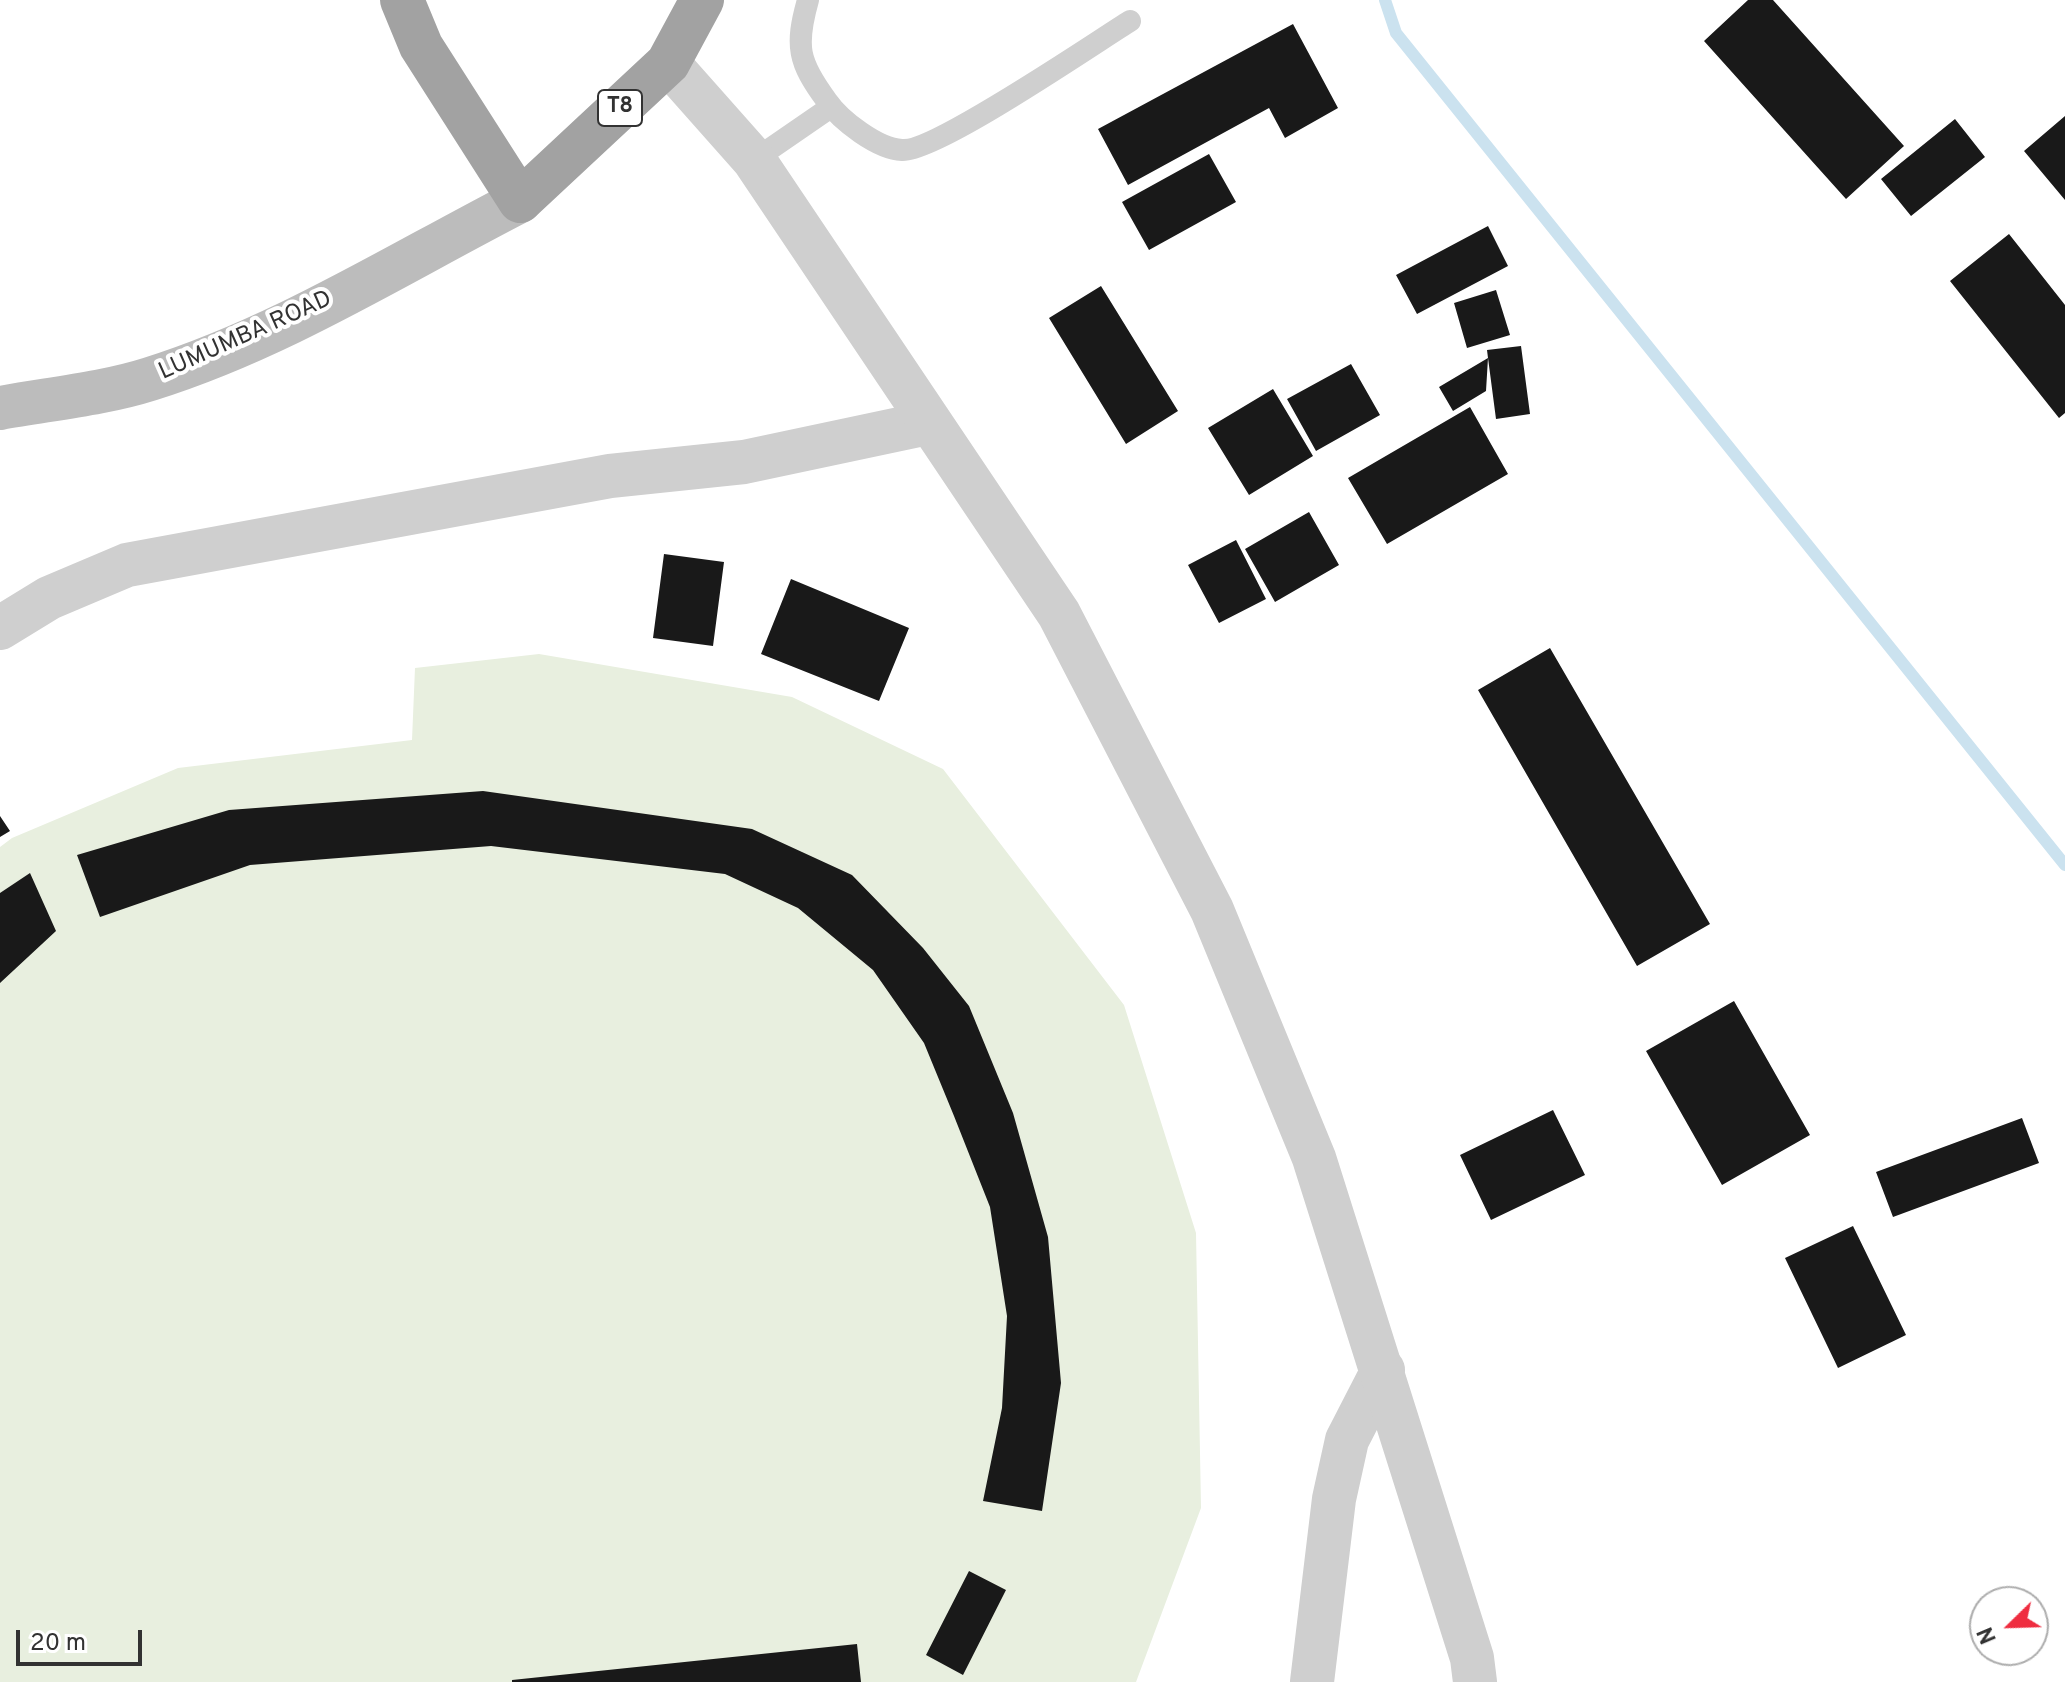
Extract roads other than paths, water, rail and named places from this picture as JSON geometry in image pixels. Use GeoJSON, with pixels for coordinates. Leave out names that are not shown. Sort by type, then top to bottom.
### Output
{"type":"FeatureCollection","features":[{"type":"Feature","properties":{"kind":"highway"},"geometry":{"type":"LineString","coordinates":[[402,0],[421,46],[520,201]]}},
{"type":"Feature","properties":{"kind":"highway","name":"T8"},"geometry":{"type":"LineString","coordinates":[[520,201],[668,63],[702,0]]}},
{"type":"Feature","properties":{"kind":"main road","name":"LUMUMBA ROAD"},"geometry":{"type":"LineString","coordinates":[[0,408],[163,374],[301,319],[391,267],[520,201]]}},
{"type":"Feature","properties":{"kind":"street"},"geometry":{"type":"LineString","coordinates":[[668,63],[754,160],[1059,614],[1212,910],[1314,1158],[1472,1658],[1475,1682]]}},
{"type":"Feature","properties":{"kind":"street"},"geometry":{"type":"LineString","coordinates":[[0,628],[49,598],[127,565],[610,476],[744,462],[928,423]]}},
{"type":"Feature","properties":{"kind":"street"},"geometry":{"type":"LineString","coordinates":[[1312,1682],[1334,1499],[1347,1440],[1383,1370]]}},
{"type":"Feature","properties":{"kind":"lane"},"geometry":{"type":"LineString","coordinates":[[808,0],[798,37],[809,76],[831,107],[877,142],[904,151],[947,136],[1130,21]]}},
{"type":"Feature","properties":{"kind":"lane"},"geometry":{"type":"LineString","coordinates":[[754,160],[831,107]]}},
{"type":"Feature","properties":{"kind":"waterway"},"geometry":{"type":"LineString","coordinates":[[1385,0],[1396,33],[2065,865]]}}]}
